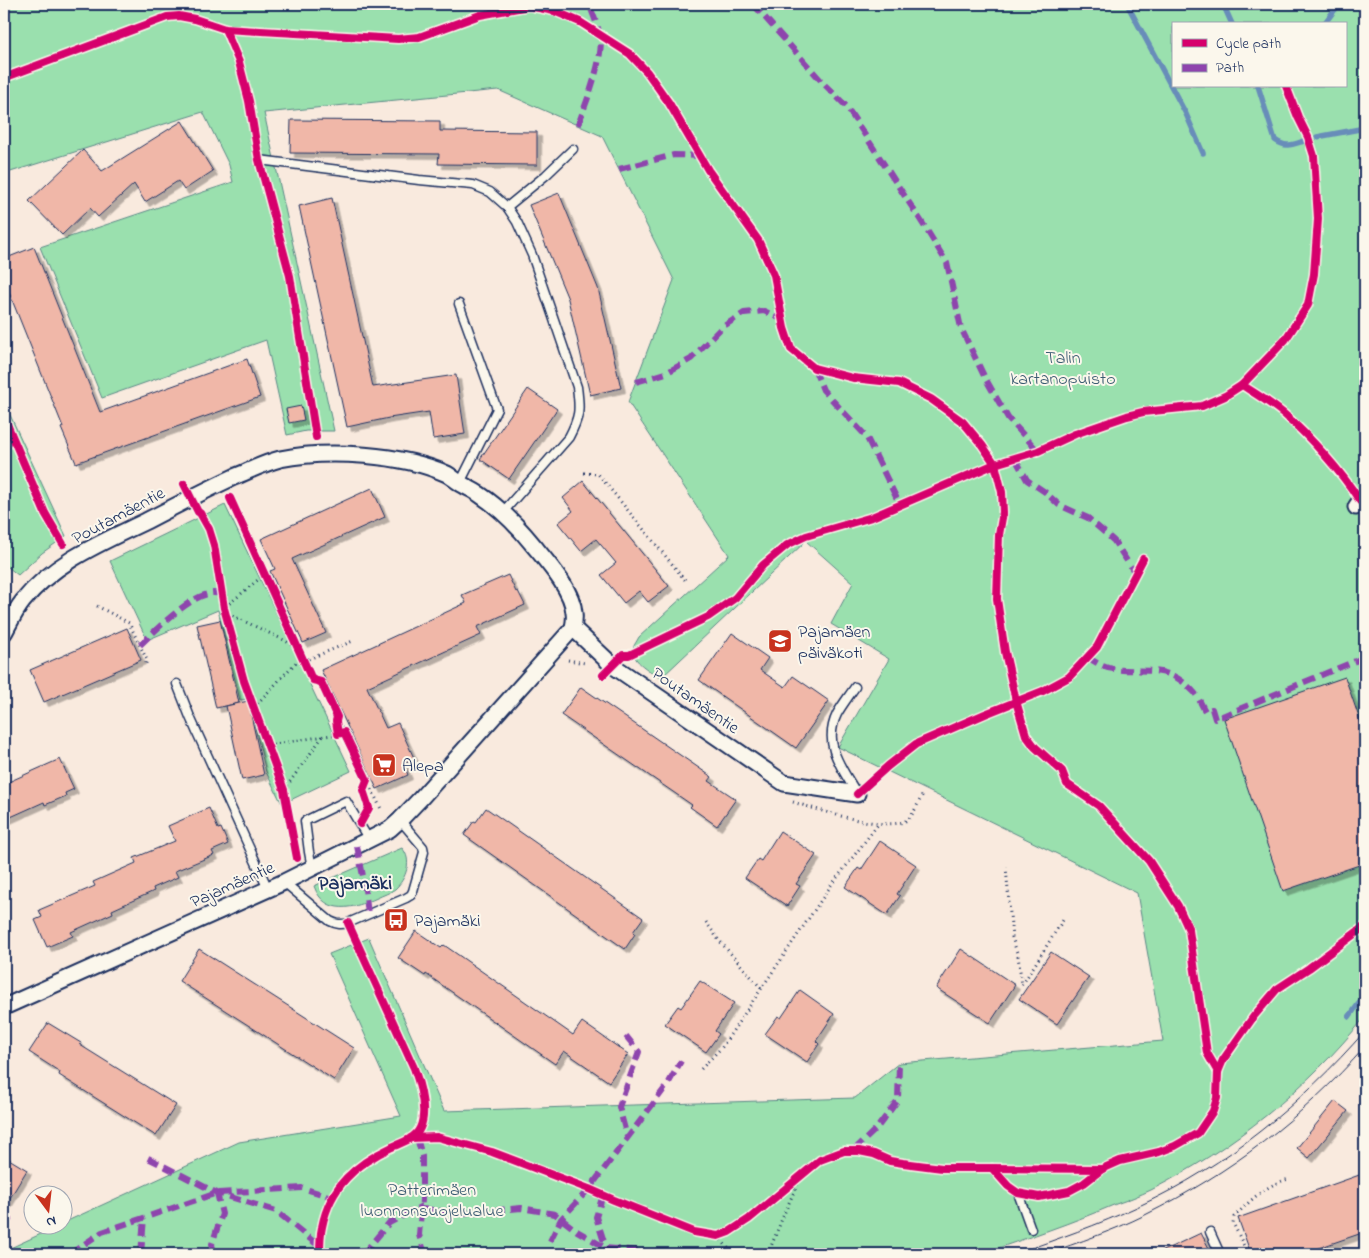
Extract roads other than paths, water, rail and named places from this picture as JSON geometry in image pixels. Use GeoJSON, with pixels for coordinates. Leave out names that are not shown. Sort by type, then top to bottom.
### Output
{"type":"FeatureCollection","features":[{"type":"Feature","properties":{"kind":"street","name":"Poutamäentie"},"geometry":{"type":"LineString","coordinates":[[4,633],[24,600],[58,568],[98,545],[252,469],[278,460],[315,455],[357,454],[410,462],[450,476],[478,493],[503,512],[530,540],[566,589],[573,605],[573,628],[612,665],[784,784],[857,794]]}},
{"type":"Feature","properties":{"kind":"street","name":"Pajamäentie"},"geometry":{"type":"LineString","coordinates":[[4,1007],[284,882],[390,829],[573,628]]}},
{"type":"Feature","properties":{"kind":"lane"},"geometry":{"type":"LineString","coordinates":[[507,207],[546,175],[573,149]]}},
{"type":"Feature","properties":{"kind":"lane"},"geometry":{"type":"LineString","coordinates":[[259,160],[474,185],[490,192],[507,207],[517,222],[532,255],[577,387],[580,407],[577,422],[569,437],[503,512]]}},
{"type":"Feature","properties":{"kind":"lane"},"geometry":{"type":"LineString","coordinates":[[459,304],[497,408],[460,483]]}},
{"type":"Feature","properties":{"kind":"lane"},"geometry":{"type":"LineString","coordinates":[[177,684],[193,725],[268,889]]}},
{"type":"Feature","properties":{"kind":"lane"},"geometry":{"type":"LineString","coordinates":[[855,687],[838,713],[831,733],[831,742],[834,754],[857,794]]}},
{"type":"Feature","properties":{"kind":"lane"},"geometry":{"type":"LineString","coordinates":[[312,868],[305,821],[346,800],[369,840]]}},
{"type":"Feature","properties":{"kind":"lane"},"geometry":{"type":"LineString","coordinates":[[284,882],[330,921],[342,925],[406,898],[413,891],[424,852],[421,844],[400,820]]}},
{"type":"Feature","properties":{"kind":"lane"},"geometry":{"type":"LineString","coordinates":[[1018,1193],[1031,1228]]}},
{"type":"Feature","properties":{"kind":"lane"},"geometry":{"type":"LineString","coordinates":[[1210,1232],[1220,1254]]}},
{"type":"Feature","properties":{"kind":"waterway"},"geometry":{"type":"LineString","coordinates":[[1127,4],[1172,88]]}},
{"type":"Feature","properties":{"kind":"waterway"},"geometry":{"type":"LineString","coordinates":[[1223,4],[1231,22]]}},
{"type":"Feature","properties":{"kind":"waterway"},"geometry":{"type":"LineString","coordinates":[[1326,22],[1339,4]]}},
{"type":"Feature","properties":{"kind":"waterway"},"geometry":{"type":"LineString","coordinates":[[1172,88],[1203,153]]}},
{"type":"Feature","properties":{"kind":"waterway"},"geometry":{"type":"LineString","coordinates":[[1259,88],[1275,140],[1289,145],[1304,141]]}},
{"type":"Feature","properties":{"kind":"waterway"},"geometry":{"type":"LineString","coordinates":[[1317,137],[1365,128]]}},
{"type":"Feature","properties":{"kind":"waterway"},"geometry":{"type":"LineString","coordinates":[[1349,1017],[1365,995]]}},
{"type":"Feature","properties":{"kind":"tram line"},"geometry":{"type":"LineString","coordinates":[[1015,1254],[1124,1213],[1171,1190],[1202,1172],[1232,1152],[1289,1107],[1341,1058],[1365,1031]]}},
{"type":"Feature","properties":{"kind":"tram line"},"geometry":{"type":"LineString","coordinates":[[1046,1254],[1133,1221],[1206,1181],[1263,1142],[1290,1120],[1341,1073],[1365,1047]]}},
{"type":"Feature","properties":{"kind":"place","name":"Pajamäen päiväkoti"},"geometry":{"type":"Point","coordinates":[780,641]}},
{"type":"Feature","properties":{"kind":"place","name":"Alepa"},"geometry":{"type":"Point","coordinates":[384,765]}},
{"type":"Feature","properties":{"kind":"place","name":"Pajamäki"},"geometry":{"type":"Point","coordinates":[396,920]}},
{"type":"Feature","properties":{"kind":"district","name":"Pajamäki"},"geometry":{"type":"Point","coordinates":[355,882]}},
{"type":"Feature","properties":{"kind":"park label","name":"Talin kartanopuisto"},"geometry":{"type":"Point","coordinates":[1063,367]}},
{"type":"Feature","properties":{"kind":"park label","name":"Patterimäen luonnonsuojelualue"},"geometry":{"type":"Point","coordinates":[432,1199]}}]}
